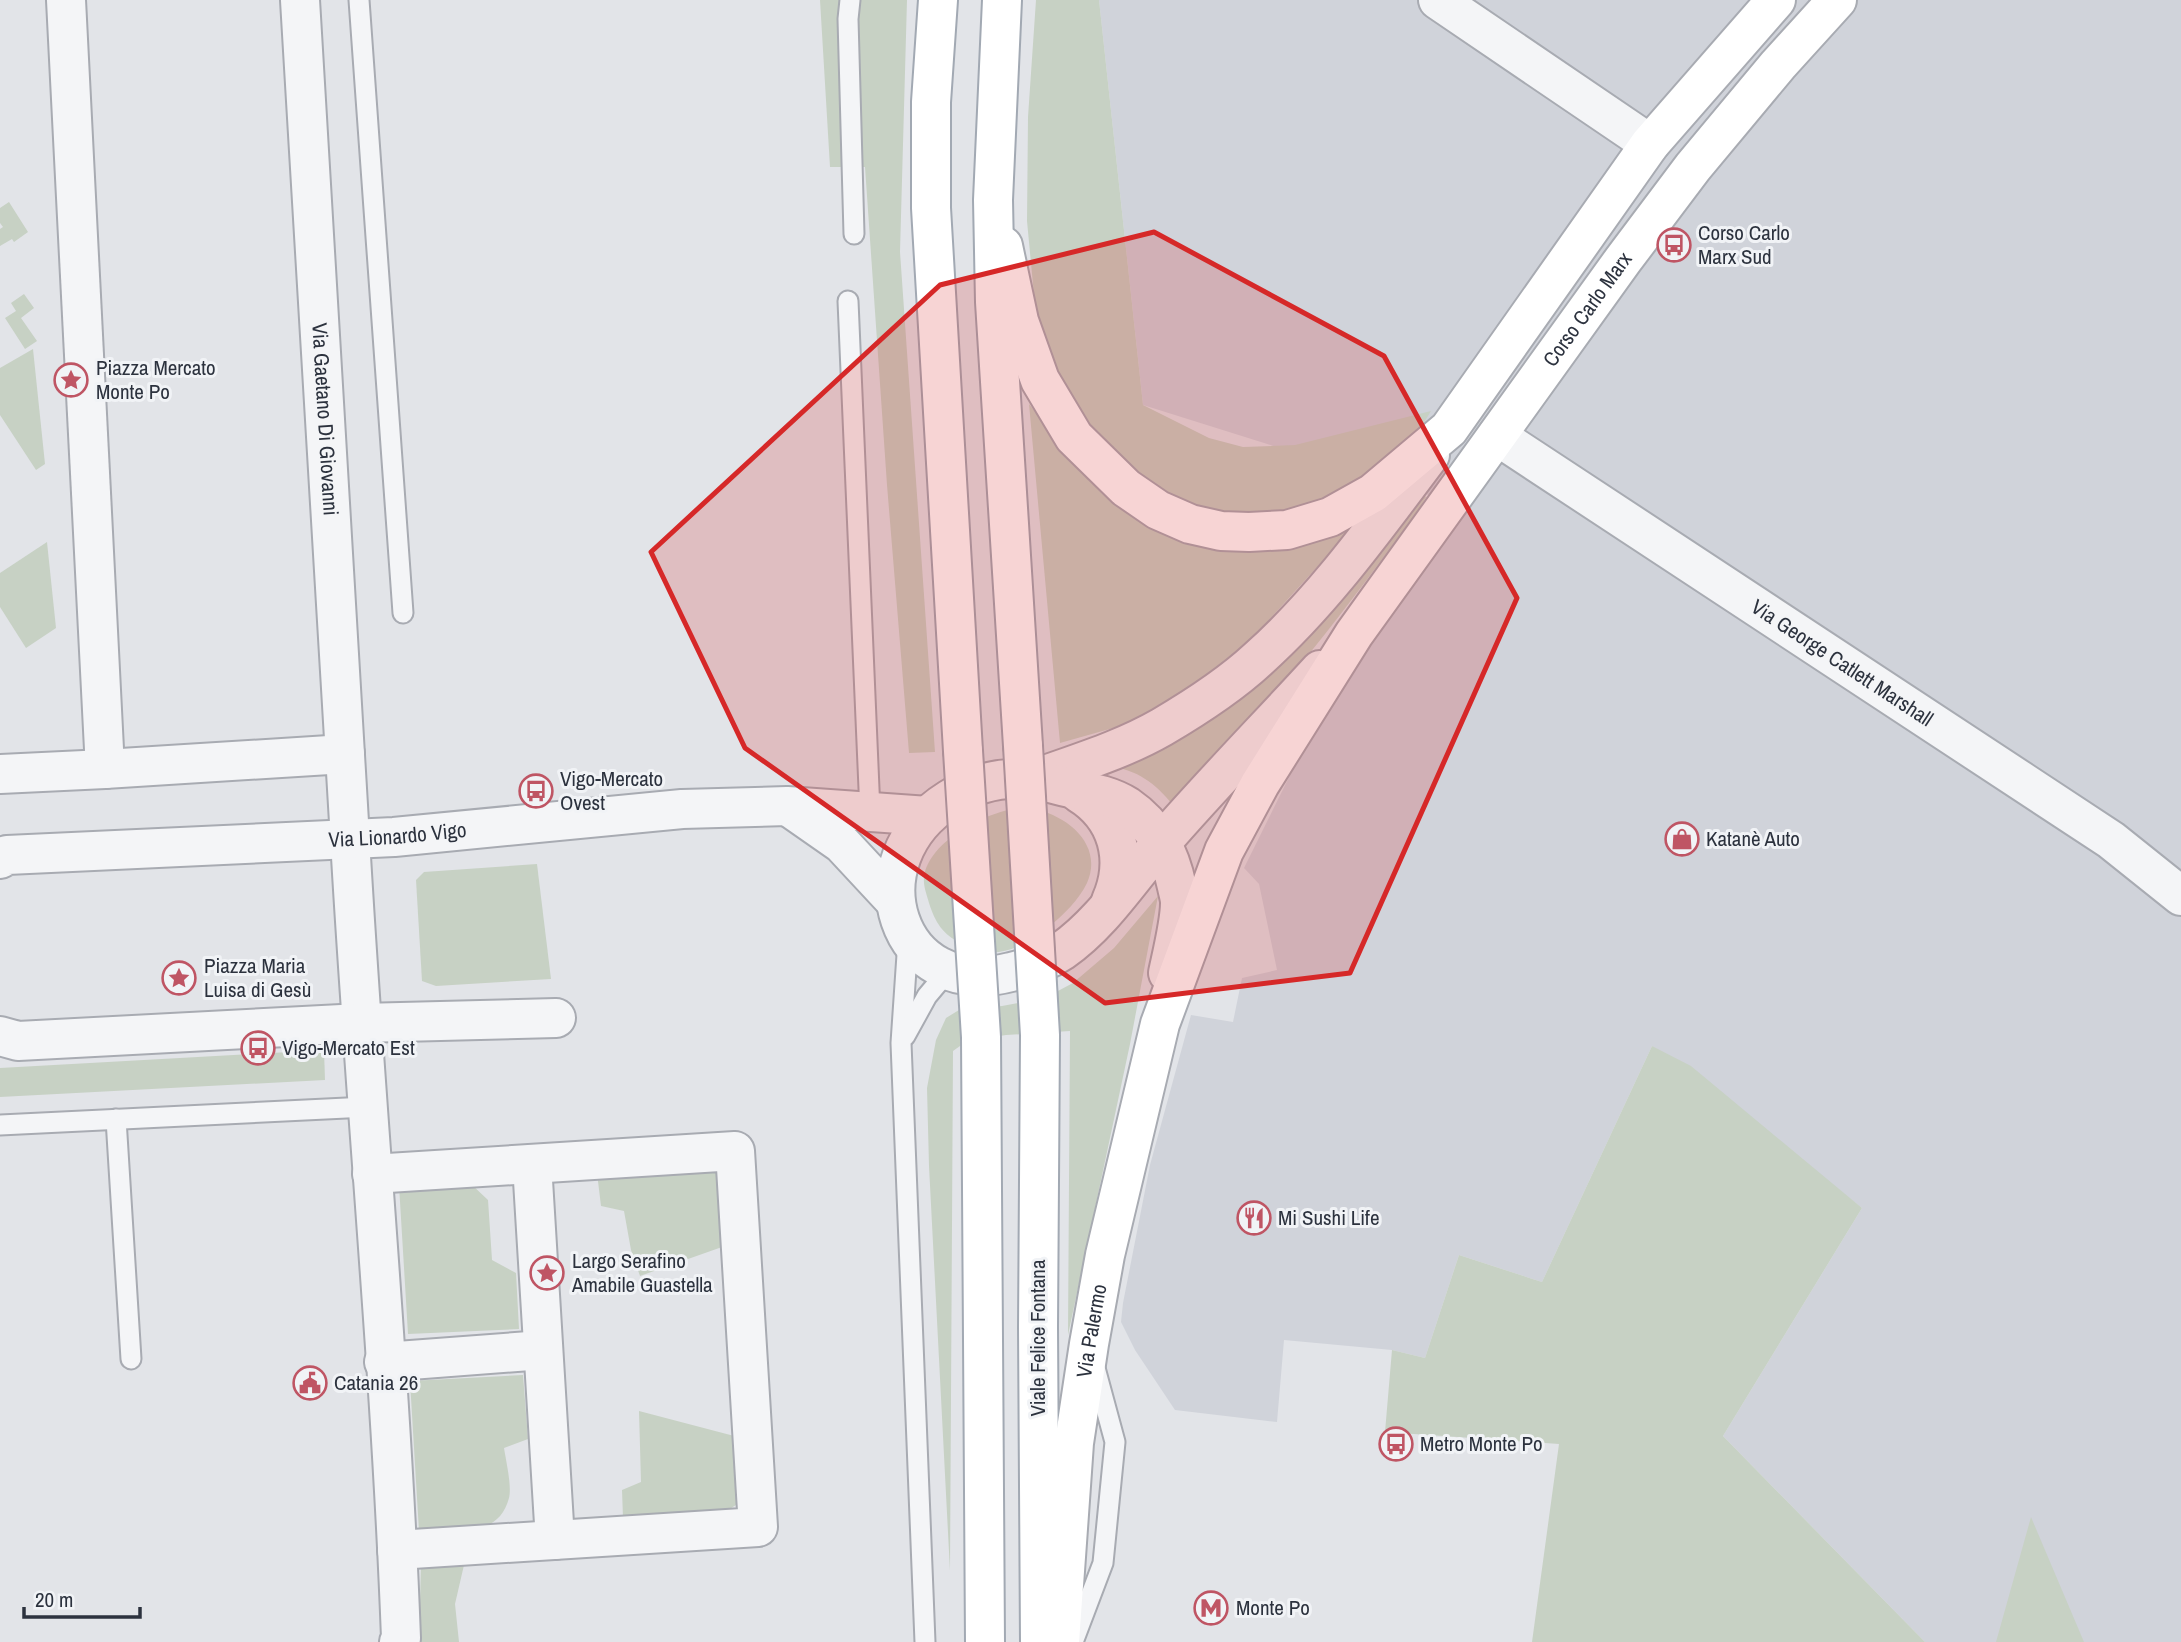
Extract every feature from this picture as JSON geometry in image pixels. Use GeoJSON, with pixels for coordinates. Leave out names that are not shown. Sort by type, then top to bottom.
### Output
{"type":"FeatureCollection","features":[{"type":"Feature","properties":{"kind":"main road"},"geometry":{"type":"LineString","coordinates":[[938,0],[931,102],[931,208],[981,1037],[985,1642]]}},
{"type":"Feature","properties":{"kind":"main road"},"geometry":{"type":"LineString","coordinates":[[993,200],[1002,0]]}},
{"type":"Feature","properties":{"kind":"main road","name":"Corso Carlo Marx"},"geometry":{"type":"LineString","coordinates":[[993,200],[1019,321],[1040,380],[1074,437],[1126,488],[1158,510],[1190,524],[1221,531],[1287,530],[1330,517],[1373,493],[1449,429],[1650,144],[1776,0]]}},
{"type":"Feature","properties":{"kind":"main road","name":"Corso Carlo Marx"},"geometry":{"type":"LineString","coordinates":[[1354,634],[1693,167],[1837,0]]}},
{"type":"Feature","properties":{"kind":"main road","name":"Viale Felice Fontana"},"geometry":{"type":"LineString","coordinates":[[993,200],[995,302],[1029,762],[1040,1035],[1040,1642]]}},
{"type":"Feature","properties":{"kind":"main road","name":"Via Palermo"},"geometry":{"type":"LineString","coordinates":[[1060,1642],[1074,1443],[1088,1344],[1105,1255],[1160,1024],[1224,851],[1260,783],[1354,634]]}},
{"type":"Feature","properties":{"kind":"street"},"geometry":{"type":"LineString","coordinates":[[66,0],[105,769]]}},
{"type":"Feature","properties":{"kind":"street","name":"Via Gaetano Di Giovanni"},"geometry":{"type":"LineString","coordinates":[[300,0],[361,1023],[397,1550],[399,1642]]}},
{"type":"Feature","properties":{"kind":"street"},"geometry":{"type":"LineString","coordinates":[[1437,0],[1650,144]]}},
{"type":"Feature","properties":{"kind":"street"},"geometry":{"type":"LineString","coordinates":[[902,918],[895,877],[901,854],[917,827],[928,816],[959,793],[996,780],[1029,762],[1113,751],[1161,727],[1209,697],[1258,659],[1303,613],[1366,540],[1449,429]]}},
{"type":"Feature","properties":{"kind":"street","name":"Via George Catlett Marshall"},"geometry":{"type":"LineString","coordinates":[[1497,436],[2111,840],[2181,896]]}},
{"type":"Feature","properties":{"kind":"street"},"geometry":{"type":"LineString","coordinates":[[787,806],[842,844],[902,918],[919,950],[933,962],[966,977],[1023,969],[1059,953],[1089,929],[1161,843],[1354,634]]}},
{"type":"Feature","properties":{"kind":"street"},"geometry":{"type":"LineString","coordinates":[[0,774],[345,754]]}},
{"type":"Feature","properties":{"kind":"street"},"geometry":{"type":"LineString","coordinates":[[1029,762],[1090,800],[1103,812],[1113,828],[1121,864],[1112,900],[1101,915]]}},
{"type":"Feature","properties":{"kind":"street"},"geometry":{"type":"LineString","coordinates":[[1074,790],[1100,794],[1125,805],[1146,821],[1172,862],[1180,903],[1160,1024]]}},
{"type":"Feature","properties":{"kind":"street","name":"Via Lionardo Vigo"},"geometry":{"type":"LineString","coordinates":[[2,855],[350,839],[682,809],[787,806],[928,816]]}},
{"type":"Feature","properties":{"kind":"street"},"geometry":{"type":"LineString","coordinates":[[6,1041],[361,1023],[556,1018]]}},
{"type":"Feature","properties":{"kind":"street"},"geometry":{"type":"LineString","coordinates":[[372,1174],[735,1151],[758,1527],[397,1550]]}},
{"type":"Feature","properties":{"kind":"street"},"geometry":{"type":"LineString","coordinates":[[532,1164],[555,1540]]}},
{"type":"Feature","properties":{"kind":"street"},"geometry":{"type":"LineString","coordinates":[[384,1362],[543,1350]]}},
{"type":"Feature","properties":{"kind":"street"},"geometry":{"type":"LineString","coordinates":[[1039,1502],[1053,1642]]}},
{"type":"Feature","properties":{"kind":"lane"},"geometry":{"type":"LineString","coordinates":[[359,0],[403,613]]}},
{"type":"Feature","properties":{"kind":"lane"},"geometry":{"type":"LineString","coordinates":[[850,0],[848,19],[854,234]]}},
{"type":"Feature","properties":{"kind":"lane"},"geometry":{"type":"LineString","coordinates":[[848,300],[870,812]]}},
{"type":"Feature","properties":{"kind":"lane"},"geometry":{"type":"LineString","coordinates":[[902,918],[901,1043],[925,1642]]}},
{"type":"Feature","properties":{"kind":"lane"},"geometry":{"type":"LineString","coordinates":[[901,1043],[927,996],[948,971]]}},
{"type":"Feature","properties":{"kind":"lane"},"geometry":{"type":"LineString","coordinates":[[0,1125],[367,1107]]}},
{"type":"Feature","properties":{"kind":"lane"},"geometry":{"type":"LineString","coordinates":[[116,1119],[131,1359]]}},
{"type":"Feature","properties":{"kind":"lane"},"geometry":{"type":"LineString","coordinates":[[1073,1642],[1103,1563],[1115,1442],[1088,1344]]}},
{"type":"Feature","properties":{"kind":"highlighted area"},"geometry":{"type":"Polygon","coordinates":[[[1154,232],[1384,356],[1517,598],[1350,973],[1105,1003],[745,748],[651,552],[940,285],[1154,232]]]}},
{"type":"Feature","properties":{"kind":"shaded area"},"geometry":{"type":"Polygon","coordinates":[[[820,0],[907,0],[900,252],[935,752],[909,753],[865,167],[830,167],[820,0]]]}},
{"type":"Feature","properties":{"kind":"shaded area"},"geometry":{"type":"Polygon","coordinates":[[[1036,0],[1099,0],[1143,405],[1209,438],[1243,447],[1295,445],[1431,411],[1417,434],[1395,455],[1334,498],[1281,515],[1223,513],[1194,507],[1149,484],[1082,421],[1054,369],[1036,316],[1027,221],[1028,117],[1036,0]]]}},
{"type":"Feature","properties":{"kind":"shaded area"},"geometry":{"type":"Polygon","coordinates":[[[1099,0],[2181,0],[2181,1642],[1925,1642],[1723,1436],[1862,1208],[1652,1046],[1542,1282],[1459,1255],[1425,1358],[1392,1350],[1284,1340],[1277,1422],[1175,1410],[1135,1350],[1121,1322],[1123,1303],[1150,1165],[1191,1015],[1233,1022],[1242,978],[1277,970],[1259,884],[1244,868],[1429,495],[1143,405],[1099,0]]]}},
{"type":"Feature","properties":{"kind":"shaded area"},"geometry":{"type":"Polygon","coordinates":[[[9,202],[28,232],[14,242],[12,239],[0,246],[0,229],[3,227],[0,223],[0,208],[9,202]]]}},
{"type":"Feature","properties":{"kind":"shaded area"},"geometry":{"type":"Polygon","coordinates":[[[24,294],[34,308],[21,318],[37,341],[25,349],[5,318],[16,311],[11,303],[24,294]]]}},
{"type":"Feature","properties":{"kind":"shaded area"},"geometry":{"type":"Polygon","coordinates":[[[33,349],[45,464],[36,470],[0,415],[0,368],[33,349]]]}},
{"type":"Feature","properties":{"kind":"shaded area"},"geometry":{"type":"Polygon","coordinates":[[[1029,404],[1081,468],[1180,540],[1218,551],[1253,551],[1310,544],[1343,530],[1349,532],[1248,643],[1203,680],[1131,723],[1060,743],[1029,404]]]}},
{"type":"Feature","properties":{"kind":"shaded area"},"geometry":{"type":"Polygon","coordinates":[[[1423,494],[1426,497],[1421,506],[1334,623],[1273,699],[1176,809],[1149,781],[1132,772],[1113,767],[1423,494]]]}},
{"type":"Feature","properties":{"kind":"shaded area"},"geometry":{"type":"Polygon","coordinates":[[[47,542],[56,628],[26,648],[0,607],[0,573],[47,542]]]}},
{"type":"Feature","properties":{"kind":"shaded area"},"geometry":{"type":"Polygon","coordinates":[[[1017,808],[1050,814],[1072,827],[1087,846],[1091,870],[1084,889],[1075,901],[1042,932],[1011,949],[980,951],[955,940],[940,927],[929,903],[924,877],[936,852],[960,831],[990,816],[1017,808]]]}},
{"type":"Feature","properties":{"kind":"shaded area"},"geometry":{"type":"Polygon","coordinates":[[[537,864],[551,979],[436,986],[422,981],[416,880],[424,872],[537,864]]]}},
{"type":"Feature","properties":{"kind":"shaded area"},"geometry":{"type":"Polygon","coordinates":[[[1158,896],[1130,1044],[1068,1335],[1070,1031],[1006,1035],[967,1041],[953,1051],[950,1571],[929,1166],[927,1088],[936,1040],[946,1018],[959,1010],[1024,1002],[1056,992],[1073,983],[1114,948],[1158,896]]]}},
{"type":"Feature","properties":{"kind":"shaded area"},"geometry":{"type":"Polygon","coordinates":[[[1652,1046],[1691,1066],[1862,1208],[1723,1436],[1925,1642],[1532,1642],[1559,1444],[1385,1432],[1392,1350],[1425,1358],[1459,1255],[1542,1282],[1652,1046]]]}},
{"type":"Feature","properties":{"kind":"shaded area"},"geometry":{"type":"Polygon","coordinates":[[[324,1050],[325,1080],[0,1097],[0,1068],[324,1050]]]}},
{"type":"Feature","properties":{"kind":"shaded area"},"geometry":{"type":"Polygon","coordinates":[[[717,1165],[722,1247],[640,1276],[631,1250],[624,1211],[601,1206],[597,1173],[717,1165]]]}},
{"type":"Feature","properties":{"kind":"shaded area"},"geometry":{"type":"Polygon","coordinates":[[[470,1183],[488,1200],[492,1260],[516,1273],[519,1329],[408,1334],[399,1185],[470,1183]]]}},
{"type":"Feature","properties":{"kind":"shaded area"},"geometry":{"type":"Polygon","coordinates":[[[523,1375],[528,1439],[504,1448],[510,1493],[503,1511],[495,1521],[473,1530],[419,1531],[410,1381],[523,1375]]]}},
{"type":"Feature","properties":{"kind":"shaded area"},"geometry":{"type":"Polygon","coordinates":[[[639,1411],[738,1437],[742,1494],[736,1505],[723,1513],[623,1518],[622,1490],[641,1482],[639,1411]]]}},
{"type":"Feature","properties":{"kind":"shaded area"},"geometry":{"type":"Polygon","coordinates":[[[2031,1517],[2084,1642],[1996,1642],[2031,1517]]]}},
{"type":"Feature","properties":{"kind":"shaded area"},"geometry":{"type":"Polygon","coordinates":[[[461,1560],[464,1565],[455,1604],[459,1642],[419,1642],[421,1563],[461,1560]]]}},
{"type":"Feature","properties":{"kind":"place","name":"Corso Carlo Marx Sud"},"geometry":{"type":"Point","coordinates":[1674,245]}},
{"type":"Feature","properties":{"kind":"place","name":"Piazza Mercato Monte Po"},"geometry":{"type":"Point","coordinates":[71,380]}},
{"type":"Feature","properties":{"kind":"place","name":"Vigo-Mercato Ovest"},"geometry":{"type":"Point","coordinates":[536,791]}},
{"type":"Feature","properties":{"kind":"place","name":"Katanè Auto"},"geometry":{"type":"Point","coordinates":[1682,839]}},
{"type":"Feature","properties":{"kind":"place","name":"Piazza Maria Luisa di Gesù"},"geometry":{"type":"Point","coordinates":[179,978]}},
{"type":"Feature","properties":{"kind":"place","name":"Vigo-Mercato Est"},"geometry":{"type":"Point","coordinates":[258,1048]}},
{"type":"Feature","properties":{"kind":"place","name":"Mi Sushi Life"},"geometry":{"type":"Point","coordinates":[1254,1218]}},
{"type":"Feature","properties":{"kind":"place","name":"Largo Serafino Amabile Guastella"},"geometry":{"type":"Point","coordinates":[547,1273]}},
{"type":"Feature","properties":{"kind":"place","name":"Catania 26"},"geometry":{"type":"Point","coordinates":[310,1383]}},
{"type":"Feature","properties":{"kind":"place","name":"Metro Monte Po"},"geometry":{"type":"Point","coordinates":[1396,1444]}},
{"type":"Feature","properties":{"kind":"place","name":"Monte Po"},"geometry":{"type":"Point","coordinates":[1211,1608]}}]}
